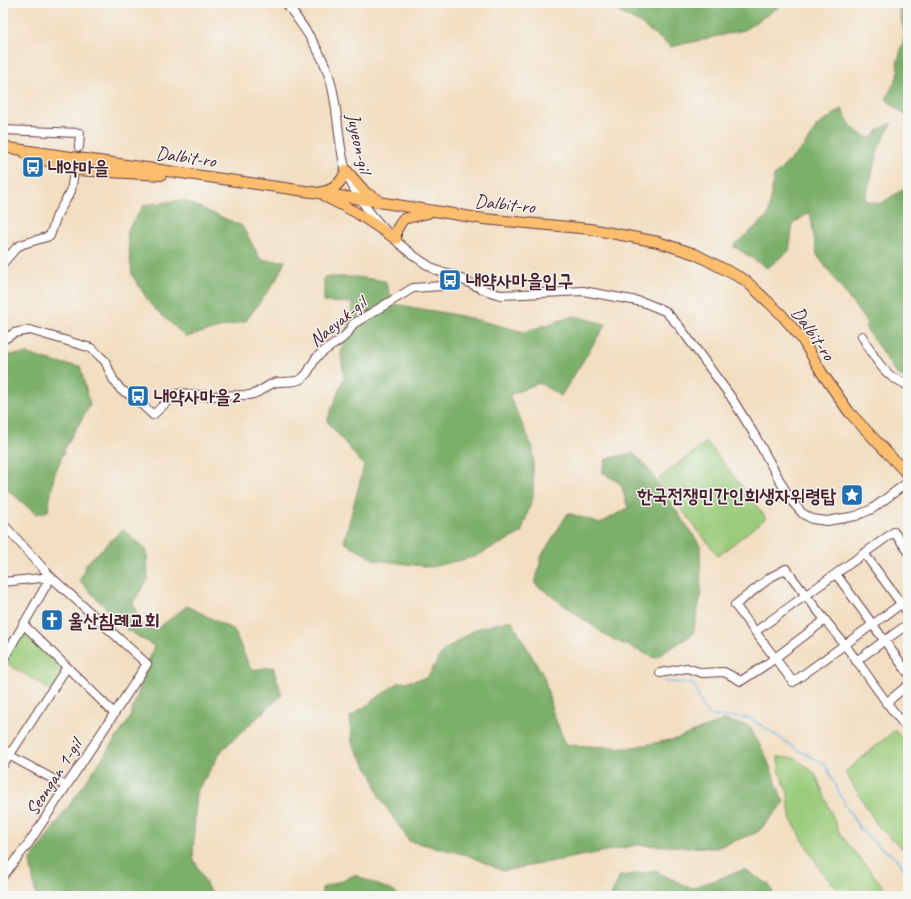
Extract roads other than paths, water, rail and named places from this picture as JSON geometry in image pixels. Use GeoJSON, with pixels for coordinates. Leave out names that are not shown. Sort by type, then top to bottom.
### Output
{"type":"FeatureCollection","features":[{"type":"Feature","properties":{"kind":"main road"},"geometry":{"type":"LineString","coordinates":[[6,146],[75,167],[155,175],[190,174]]}},
{"type":"Feature","properties":{"kind":"main road","name":"Dalbit-ro"},"geometry":{"type":"LineString","coordinates":[[6,146],[484,219],[590,229],[658,242],[695,254],[745,280],[790,323],[846,408],[908,475]]}},
{"type":"Feature","properties":{"kind":"main road"},"geometry":{"type":"LineString","coordinates":[[318,193],[330,191],[342,180],[346,170],[366,193],[386,203]]}},
{"type":"Feature","properties":{"kind":"main road"},"geometry":{"type":"LineString","coordinates":[[318,193],[357,213],[396,239]]}},
{"type":"Feature","properties":{"kind":"main road"},"geometry":{"type":"LineString","coordinates":[[396,239],[396,231],[403,219],[421,214],[439,212]]}},
{"type":"Feature","properties":{"kind":"street","name":"Juyeon-gil"},"geometry":{"type":"LineString","coordinates":[[286,3],[323,61],[329,75],[346,170],[360,199],[408,251],[435,270],[456,277]]}},
{"type":"Feature","properties":{"kind":"street"},"geometry":{"type":"LineString","coordinates":[[3,130],[80,133],[79,148]]}},
{"type":"Feature","properties":{"kind":"street"},"geometry":{"type":"LineString","coordinates":[[3,263],[17,247],[36,239],[50,236],[57,215],[68,198],[75,167]]}},
{"type":"Feature","properties":{"kind":"street"},"geometry":{"type":"LineString","coordinates":[[456,277],[480,288],[501,295],[583,291],[643,302],[665,311],[679,326],[731,397],[754,434],[790,499],[802,513],[812,519],[827,521],[856,516],[872,509],[908,482]]}},
{"type":"Feature","properties":{"kind":"street","name":"Naeyak-gil"},"geometry":{"type":"LineString","coordinates":[[3,340],[14,333],[30,330],[91,348],[105,361],[120,390],[134,397],[153,415],[174,394],[180,393],[208,396],[249,395],[256,394],[276,382],[293,382],[300,380],[305,376],[317,357],[349,334],[354,324],[389,301],[413,288],[442,286],[456,277]]}},
{"type":"Feature","properties":{"kind":"street"},"geometry":{"type":"LineString","coordinates":[[862,336],[880,364],[892,377],[901,380],[908,386]]}},
{"type":"Feature","properties":{"kind":"street"},"geometry":{"type":"LineString","coordinates":[[4,525],[51,577]]}},
{"type":"Feature","properties":{"kind":"street"},"geometry":{"type":"LineString","coordinates":[[756,631],[894,532],[908,551]]}},
{"type":"Feature","properties":{"kind":"street"},"geometry":{"type":"LineString","coordinates":[[864,553],[905,602],[908,613]]}},
{"type":"Feature","properties":{"kind":"street"},"geometry":{"type":"LineString","coordinates":[[905,602],[845,646],[793,682],[735,605],[771,577],[786,569],[845,646],[886,703],[906,725]]}},
{"type":"Feature","properties":{"kind":"street"},"geometry":{"type":"LineString","coordinates":[[836,574],[908,673]]}},
{"type":"Feature","properties":{"kind":"street"},"geometry":{"type":"LineString","coordinates":[[3,582],[51,577]]}},
{"type":"Feature","properties":{"kind":"street"},"geometry":{"type":"LineString","coordinates":[[4,657],[51,577]]}},
{"type":"Feature","properties":{"kind":"street","name":"Seongan 1-gil"},"geometry":{"type":"LineString","coordinates":[[3,876],[28,844],[147,664],[51,577]]}},
{"type":"Feature","properties":{"kind":"street"},"geometry":{"type":"LineString","coordinates":[[660,673],[687,668],[702,672],[724,672],[741,681],[752,675],[825,620]]}},
{"type":"Feature","properties":{"kind":"street"},"geometry":{"type":"LineString","coordinates":[[23,624],[114,713]]}},
{"type":"Feature","properties":{"kind":"street"},"geometry":{"type":"LineString","coordinates":[[856,661],[908,624]]}},
{"type":"Feature","properties":{"kind":"street"},"geometry":{"type":"LineString","coordinates":[[3,765],[6,754],[67,667]]}},
{"type":"Feature","properties":{"kind":"street"},"geometry":{"type":"LineString","coordinates":[[886,703],[908,685]]}},
{"type":"Feature","properties":{"kind":"street"},"geometry":{"type":"LineString","coordinates":[[6,754],[66,786]]}},
{"type":"Feature","properties":{"kind":"waterway"},"geometry":{"type":"LineString","coordinates":[[664,682],[692,683],[703,709],[711,716],[750,718],[798,750],[825,764],[845,805],[860,829],[878,846],[898,859],[908,875]]}},
{"type":"Feature","properties":{"kind":"place","name":"내약마을"},"geometry":{"type":"Point","coordinates":[33,167]}},
{"type":"Feature","properties":{"kind":"place","name":"내약사마을입구"},"geometry":{"type":"Point","coordinates":[450,280]}},
{"type":"Feature","properties":{"kind":"place","name":"내약사마을2"},"geometry":{"type":"Point","coordinates":[138,396]}},
{"type":"Feature","properties":{"kind":"place","name":"한국전쟁민간인희생자위령탑"},"geometry":{"type":"Point","coordinates":[852,495]}},
{"type":"Feature","properties":{"kind":"place","name":"울산침례교회"},"geometry":{"type":"Point","coordinates":[52,620]}}]}
